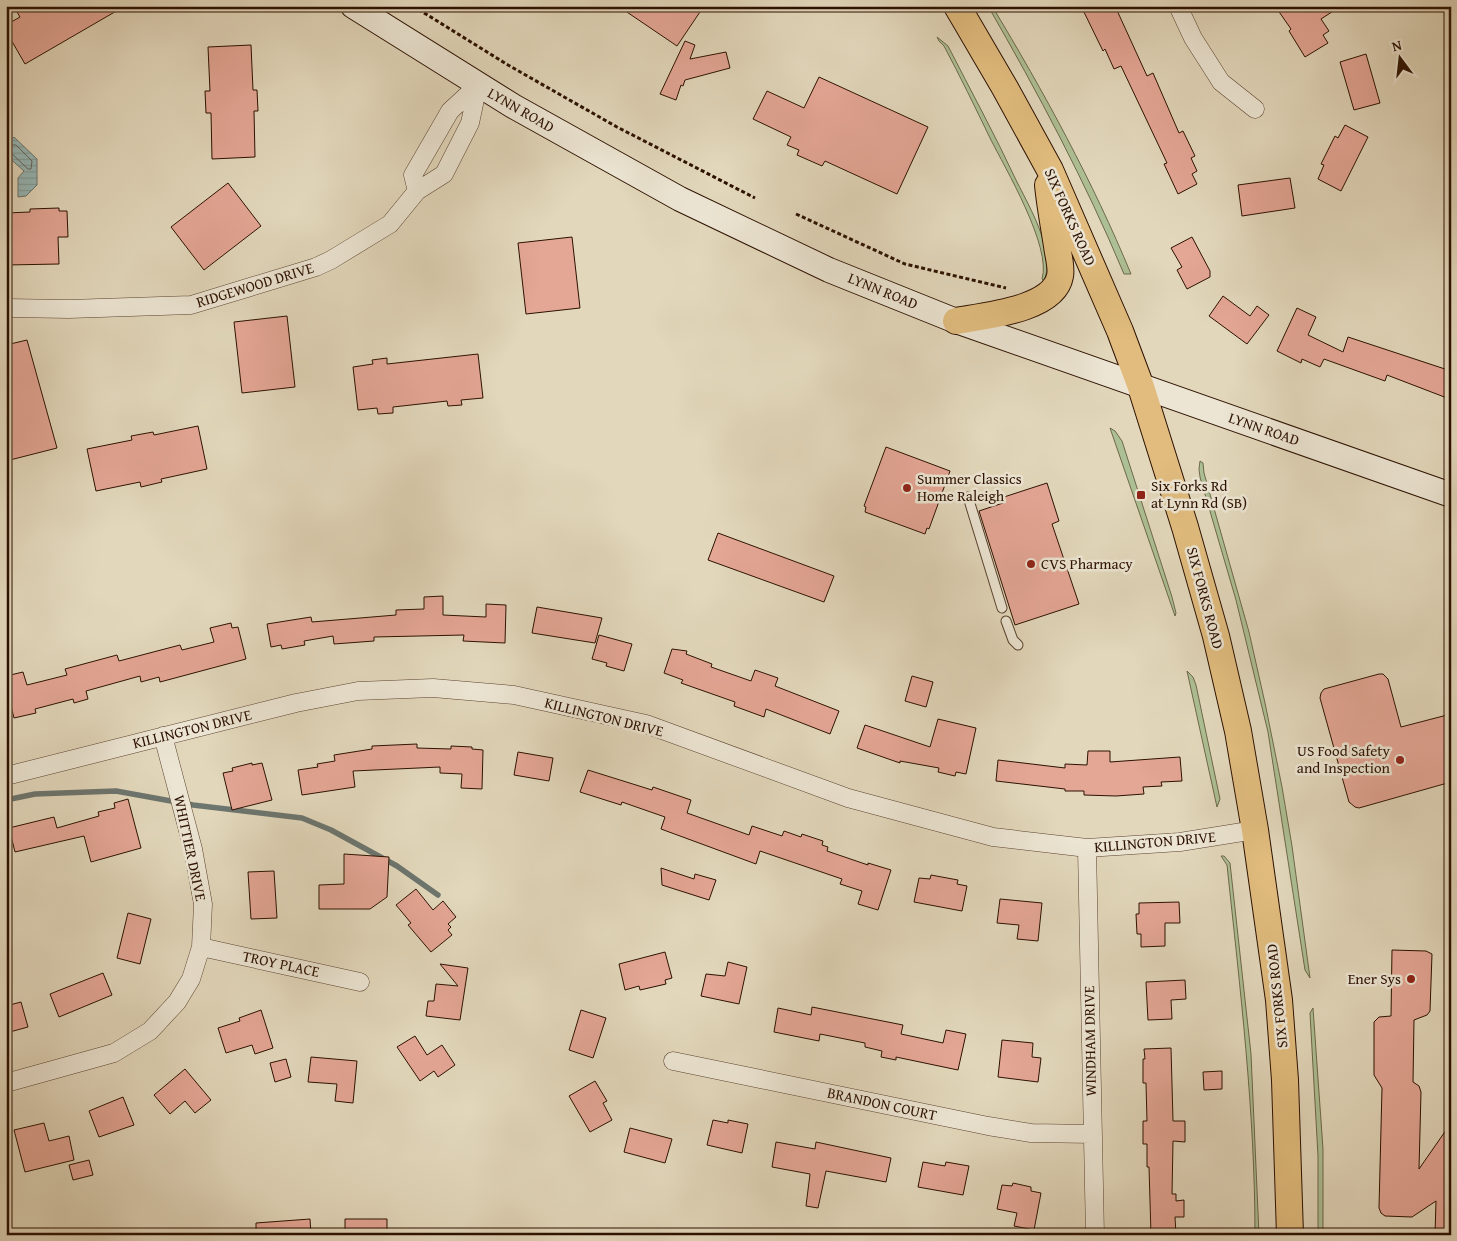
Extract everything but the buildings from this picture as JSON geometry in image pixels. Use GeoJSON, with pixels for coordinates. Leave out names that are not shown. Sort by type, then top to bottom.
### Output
{"type":"FeatureCollection","features":[{"type":"Feature","properties":{"kind":"main road","name":"LYNN ROAD"},"geometry":{"type":"LineString","coordinates":[[353,6],[478,86],[680,199],[829,270],[956,321],[1451,495]]}},
{"type":"Feature","properties":{"kind":"main road","name":"SIX FORKS ROAD"},"geometry":{"type":"LineString","coordinates":[[957,6],[1050,170],[1120,331],[1141,387],[1185,527],[1216,636],[1238,731],[1255,830],[1279,1000],[1285,1080],[1290,1235]]}},
{"type":"Feature","properties":{"kind":"main road"},"geometry":{"type":"LineString","coordinates":[[956,321],[1017,309],[1040,300],[1057,286],[1060,276],[1049,201],[1050,170]]}},
{"type":"Feature","properties":{"kind":"street"},"geometry":{"type":"LineString","coordinates":[[1178,6],[1194,38],[1221,82],[1255,109]]}},
{"type":"Feature","properties":{"kind":"street","name":"RIDGEWOOD DRIVE"},"geometry":{"type":"LineString","coordinates":[[6,308],[69,310],[191,304],[316,267],[332,260],[390,224],[417,191],[444,174],[470,123],[478,86]]}},
{"type":"Feature","properties":{"kind":"street"},"geometry":{"type":"LineString","coordinates":[[417,191],[413,175],[445,119],[450,111],[478,86]]}},
{"type":"Feature","properties":{"kind":"street","name":"KILLINGTON DRIVE"},"geometry":{"type":"LineString","coordinates":[[6,776],[296,703],[358,691],[433,688],[514,695],[646,724],[848,798],[993,837],[1086,848],[1180,842],[1255,830]]}},
{"type":"Feature","properties":{"kind":"street","name":"WHITTIER DRIVE"},"geometry":{"type":"LineString","coordinates":[[6,1083],[114,1054],[150,1030],[177,1002],[191,979],[201,946],[202,904],[193,849],[164,736]]}},
{"type":"Feature","properties":{"kind":"street","name":"WINDHAM DRIVE"},"geometry":{"type":"LineString","coordinates":[[1086,848],[1095,1235]]}},
{"type":"Feature","properties":{"kind":"street","name":"TROY PLACE"},"geometry":{"type":"LineString","coordinates":[[201,946],[360,982]]}},
{"type":"Feature","properties":{"kind":"street","name":"BRANDON COURT"},"geometry":{"type":"LineString","coordinates":[[673,1061],[988,1126],[1031,1133],[1092,1134]]}},
{"type":"Feature","properties":{"kind":"lane"},"geometry":{"type":"LineString","coordinates":[[968,497],[1002,608]]}},
{"type":"Feature","properties":{"kind":"lane"},"geometry":{"type":"LineString","coordinates":[[1006,621],[1013,640],[1018,645]]}},
{"type":"Feature","properties":{"kind":"path"},"geometry":{"type":"LineString","coordinates":[[413,6],[508,65],[617,127],[755,198]]}},
{"type":"Feature","properties":{"kind":"path"},"geometry":{"type":"LineString","coordinates":[[796,214],[905,264],[1007,288]]}},
{"type":"Feature","properties":{"kind":"green space"},"geometry":{"type":"Polygon","coordinates":[[[988,6],[992,6],[1067,138],[1101,205],[1131,274],[1124,274],[1060,138],[988,6]]]}},
{"type":"Feature","properties":{"kind":"green space"},"geometry":{"type":"Polygon","coordinates":[[[937,37],[948,46],[1035,219],[1046,253],[1047,267],[1044,281],[1042,279],[1043,265],[1040,248],[1034,228],[1016,187],[950,57],[937,37]]]}},
{"type":"Feature","properties":{"kind":"green space"},"geometry":{"type":"Polygon","coordinates":[[[1110,428],[1115,431],[1122,441],[1172,597],[1175,616],[1110,428]]]}},
{"type":"Feature","properties":{"kind":"green space"},"geometry":{"type":"Polygon","coordinates":[[[1200,461],[1203,463],[1204,473],[1249,632],[1265,703],[1292,846],[1310,978],[1305,970],[1268,732],[1236,600],[1200,477],[1200,461]]]}},
{"type":"Feature","properties":{"kind":"green space"},"geometry":{"type":"Polygon","coordinates":[[[1187,671],[1193,677],[1196,685],[1220,799],[1217,807],[1187,671]]]}},
{"type":"Feature","properties":{"kind":"green space"},"geometry":{"type":"Polygon","coordinates":[[[1221,856],[1224,856],[1230,863],[1251,1054],[1259,1235],[1255,1235],[1250,1096],[1242,1003],[1227,865],[1221,856]]]}},
{"type":"Feature","properties":{"kind":"green space"},"geometry":{"type":"Polygon","coordinates":[[[1313,1008],[1323,1149],[1323,1235],[1318,1235],[1318,1156],[1310,1013],[1313,1008]]]}},
{"type":"Feature","properties":{"kind":"water"},"geometry":{"type":"Polygon","coordinates":[[[14,137],[37,159],[37,185],[26,196],[18,197],[18,178],[24,171],[6,155],[6,145],[14,137]]]}},
{"type":"Feature","properties":{"kind":"waterway"},"geometry":{"type":"LineString","coordinates":[[6,800],[35,794],[116,791],[193,805],[302,818],[331,830],[397,866],[438,895]]}},
{"type":"Feature","properties":{"kind":"place","name":"Summer Classics Home Raleigh"},"geometry":{"type":"Point","coordinates":[907,488]}},
{"type":"Feature","properties":{"kind":"place","name":"Six Forks Rd at Lynn Rd (SB)"},"geometry":{"type":"Point","coordinates":[1141,495]}},
{"type":"Feature","properties":{"kind":"place","name":"CVS Pharmacy"},"geometry":{"type":"Point","coordinates":[1031,564]}},
{"type":"Feature","properties":{"kind":"place","name":"US Food Safety and Inspection"},"geometry":{"type":"Point","coordinates":[1400,760]}},
{"type":"Feature","properties":{"kind":"place","name":"Ener Sys"},"geometry":{"type":"Point","coordinates":[1411,979]}}]}
